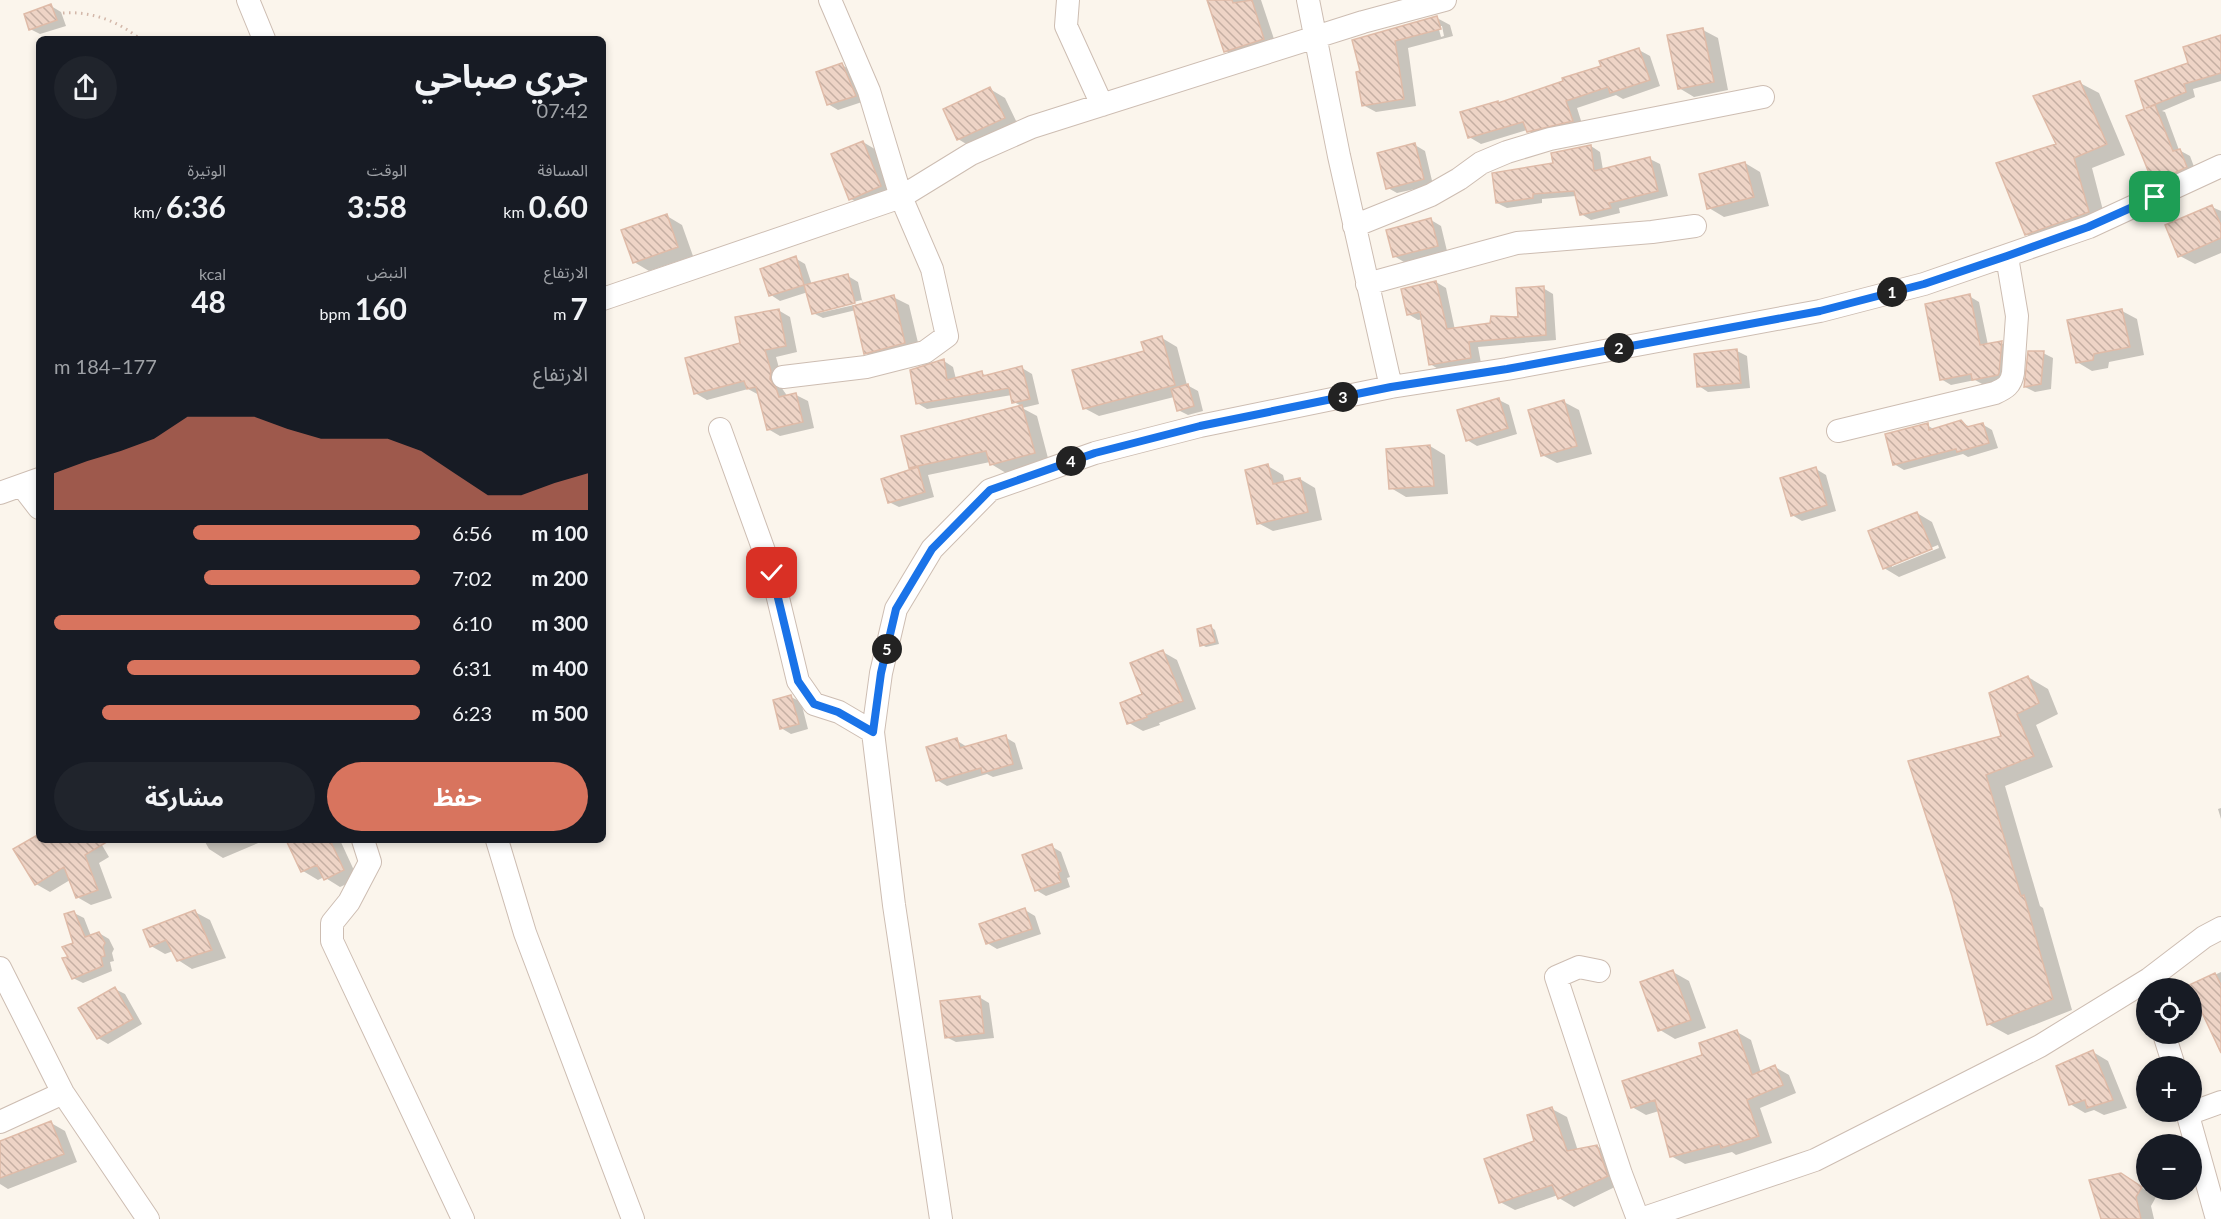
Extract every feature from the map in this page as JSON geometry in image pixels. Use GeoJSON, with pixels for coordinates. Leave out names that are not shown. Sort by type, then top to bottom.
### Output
{"type":"FeatureCollection","features":[{"type":"Feature","properties":{"kind":"street"},"geometry":{"type":"LineString","coordinates":[[249,0],[263,36]]}},
{"type":"Feature","properties":{"kind":"street"},"geometry":{"type":"LineString","coordinates":[[783,377],[866,367],[925,352],[947,336],[932,269],[901,197],[869,91],[830,0]]}},
{"type":"Feature","properties":{"kind":"street"},"geometry":{"type":"LineString","coordinates":[[1068,0],[1066,26],[1102,105]]}},
{"type":"Feature","properties":{"kind":"street"},"geometry":{"type":"LineString","coordinates":[[1308,0],[1354,226],[1391,387]]}},
{"type":"Feature","properties":{"kind":"street"},"geometry":{"type":"LineString","coordinates":[[606,298],[901,197],[971,154],[1032,128],[1363,22],[1445,0]]}},
{"type":"Feature","properties":{"kind":"street"},"geometry":{"type":"LineString","coordinates":[[1354,226],[1431,195],[1481,163],[1507,152],[1550,139],[1763,98]]}},
{"type":"Feature","properties":{"kind":"street"},"geometry":{"type":"LineString","coordinates":[[941,1219],[894,905],[873,732],[881,673],[896,609],[932,549],[990,490],[1095,453],[1190,429],[1391,387],[1518,367],[1820,311],[1924,284],[2088,227],[2221,166]]}},
{"type":"Feature","properties":{"kind":"street"},"geometry":{"type":"LineString","coordinates":[[1367,284],[1517,243],[1695,226]]}},
{"type":"Feature","properties":{"kind":"street"},"geometry":{"type":"LineString","coordinates":[[1838,431],[1995,393],[2007,388],[2013,373],[2017,316],[2007,256]]}},
{"type":"Feature","properties":{"kind":"street"},"geometry":{"type":"LineString","coordinates":[[720,429],[772,573],[798,681],[814,704],[838,712],[873,732]]}},
{"type":"Feature","properties":{"kind":"street"},"geometry":{"type":"LineString","coordinates":[[0,493],[30,483],[36,500]]}},
{"type":"Feature","properties":{"kind":"street"},"geometry":{"type":"LineString","coordinates":[[364,843],[370,862],[350,902],[332,923],[332,941],[463,1219]]}},
{"type":"Feature","properties":{"kind":"street"},"geometry":{"type":"LineString","coordinates":[[498,843],[525,933],[633,1219]]}},
{"type":"Feature","properties":{"kind":"street"},"geometry":{"type":"LineString","coordinates":[[2157,978],[2204,937],[2221,928]]}},
{"type":"Feature","properties":{"kind":"street"},"geometry":{"type":"LineString","coordinates":[[1599,971],[1579,967],[1556,977],[1591,1086],[1640,1219],[1815,1160],[2040,1046],[2136,992]]}},
{"type":"Feature","properties":{"kind":"street"},"geometry":{"type":"LineString","coordinates":[[0,968],[63,1093],[147,1219]]}},
{"type":"Feature","properties":{"kind":"street"},"geometry":{"type":"LineString","coordinates":[[0,1122],[63,1093]]}},
{"type":"Feature","properties":{"kind":"street"},"geometry":{"type":"LineString","coordinates":[[2202,1108],[2221,1102]]}},
{"type":"Feature","properties":{"kind":"street"},"geometry":{"type":"LineString","coordinates":[[2190,1122],[2217,1219]]}},
{"type":"Feature","properties":{"kind":"path"},"geometry":{"type":"LineString","coordinates":[[63,13],[78,12],[101,18],[126,28],[136,36]]}},
{"type":"Feature","properties":{"kind":"building"},"geometry":{"type":"Polygon","coordinates":[[[1207,0],[1232,0],[1233,3],[1252,0],[1264,39],[1224,52],[1207,0]]]}},
{"type":"Feature","properties":{"kind":"building"},"geometry":{"type":"Polygon","coordinates":[[[51,4],[57,20],[29,30],[24,14],[51,4]]]}},
{"type":"Feature","properties":{"kind":"building"},"geometry":{"type":"Polygon","coordinates":[[[1437,16],[1441,29],[1395,41],[1404,99],[1362,106],[1356,72],[1360,71],[1352,40],[1437,16]]]}},
{"type":"Feature","properties":{"kind":"building"},"geometry":{"type":"Polygon","coordinates":[[[1703,28],[1714,82],[1678,89],[1667,35],[1703,28]]]}},
{"type":"Feature","properties":{"kind":"building"},"geometry":{"type":"Polygon","coordinates":[[[2221,35],[2221,73],[2184,84],[2186,92],[2146,108],[2155,105],[2173,151],[2180,149],[2187,167],[2153,183],[2126,116],[2144,109],[2135,81],[2188,63],[2183,47],[2221,35]]]}},
{"type":"Feature","properties":{"kind":"building"},"geometry":{"type":"Polygon","coordinates":[[[1639,48],[1650,80],[1610,93],[1608,87],[1566,101],[1573,121],[1527,132],[1523,122],[1468,138],[1460,112],[1498,101],[1498,103],[1563,81],[1562,78],[1601,66],[1599,61],[1639,48]]]}},
{"type":"Feature","properties":{"kind":"building"},"geometry":{"type":"Polygon","coordinates":[[[842,63],[856,96],[827,105],[816,72],[842,63]]]}},
{"type":"Feature","properties":{"kind":"building"},"geometry":{"type":"Polygon","coordinates":[[[2080,81],[2107,144],[2074,158],[2089,212],[2025,235],[1996,163],[2056,144],[2033,96],[2080,81]]]}},
{"type":"Feature","properties":{"kind":"building"},"geometry":{"type":"Polygon","coordinates":[[[990,87],[1005,118],[957,140],[943,109],[990,87]]]}},
{"type":"Feature","properties":{"kind":"building"},"geometry":{"type":"Polygon","coordinates":[[[863,141],[881,186],[849,200],[831,154],[863,141]]]}},
{"type":"Feature","properties":{"kind":"building"},"geometry":{"type":"Polygon","coordinates":[[[1415,143],[1424,179],[1386,189],[1377,153],[1415,143]]]}},
{"type":"Feature","properties":{"kind":"building"},"geometry":{"type":"Polygon","coordinates":[[[1591,145],[1594,171],[1650,157],[1658,191],[1609,203],[1611,208],[1580,215],[1574,191],[1533,194],[1533,198],[1496,203],[1492,173],[1553,163],[1551,153],[1591,145]]]}},
{"type":"Feature","properties":{"kind":"building"},"geometry":{"type":"Polygon","coordinates":[[[1745,162],[1754,197],[1707,209],[1699,174],[1745,162]]]}},
{"type":"Feature","properties":{"kind":"building"},"geometry":{"type":"Polygon","coordinates":[[[2212,205],[2221,225],[2221,238],[2178,257],[2165,225],[2212,205]]]}},
{"type":"Feature","properties":{"kind":"building"},"geometry":{"type":"Polygon","coordinates":[[[667,214],[678,247],[633,263],[621,230],[667,214]]]}},
{"type":"Feature","properties":{"kind":"building"},"geometry":{"type":"Polygon","coordinates":[[[1431,218],[1438,246],[1393,257],[1386,230],[1431,218]]]}},
{"type":"Feature","properties":{"kind":"building"},"geometry":{"type":"Polygon","coordinates":[[[796,256],[804,285],[769,296],[760,269],[796,256]]]}},
{"type":"Feature","properties":{"kind":"building"},"geometry":{"type":"Polygon","coordinates":[[[848,274],[855,303],[812,314],[804,285],[848,274]]]}},
{"type":"Feature","properties":{"kind":"building"},"geometry":{"type":"Polygon","coordinates":[[[1436,281],[1447,329],[1490,323],[1491,316],[1518,317],[1516,288],[1544,286],[1546,335],[1469,342],[1471,358],[1429,365],[1420,312],[1407,315],[1401,289],[1436,281]]]}},
{"type":"Feature","properties":{"kind":"building"},"geometry":{"type":"Polygon","coordinates":[[[1970,294],[1980,345],[2002,341],[1999,373],[1972,380],[1971,374],[1940,380],[1925,304],[1970,294]]]}},
{"type":"Feature","properties":{"kind":"building"},"geometry":{"type":"Polygon","coordinates":[[[894,295],[905,343],[864,354],[853,306],[894,295]]]}},
{"type":"Feature","properties":{"kind":"building"},"geometry":{"type":"Polygon","coordinates":[[[779,309],[786,346],[765,350],[771,371],[770,379],[779,397],[796,393],[803,422],[767,430],[756,387],[747,389],[744,381],[694,394],[685,358],[740,343],[735,317],[779,309]]]}},
{"type":"Feature","properties":{"kind":"building"},"geometry":{"type":"Polygon","coordinates":[[[2122,309],[2130,347],[2094,354],[2093,360],[2076,363],[2067,320],[2122,309]]]}},
{"type":"Feature","properties":{"kind":"building"},"geometry":{"type":"Polygon","coordinates":[[[1162,336],[1175,385],[1083,409],[1072,370],[1144,351],[1141,342],[1162,336]]]}},
{"type":"Feature","properties":{"kind":"building"},"geometry":{"type":"Polygon","coordinates":[[[1737,349],[1741,383],[1697,387],[1694,354],[1737,349]]]}},
{"type":"Feature","properties":{"kind":"building"},"geometry":{"type":"Polygon","coordinates":[[[2028,351],[2044,351],[2041,384],[2024,387],[2028,351]]]}},
{"type":"Feature","properties":{"kind":"building"},"geometry":{"type":"Polygon","coordinates":[[[944,359],[947,380],[982,371],[983,376],[1022,366],[1030,399],[1012,403],[1009,388],[916,404],[910,370],[944,359]]]}},
{"type":"Feature","properties":{"kind":"building"},"geometry":{"type":"Polygon","coordinates":[[[1188,384],[1194,406],[1177,411],[1171,389],[1188,384]]]}},
{"type":"Feature","properties":{"kind":"building"},"geometry":{"type":"Polygon","coordinates":[[[1499,398],[1508,428],[1466,441],[1457,410],[1499,398]]]}},
{"type":"Feature","properties":{"kind":"building"},"geometry":{"type":"Polygon","coordinates":[[[1564,400],[1577,446],[1541,456],[1528,410],[1564,400]]]}},
{"type":"Feature","properties":{"kind":"building"},"geometry":{"type":"Polygon","coordinates":[[[1022,405],[1035,453],[990,465],[986,451],[909,468],[901,436],[1022,405]]]}},
{"type":"Feature","properties":{"kind":"building"},"geometry":{"type":"Polygon","coordinates":[[[1961,420],[1967,427],[1983,423],[1989,443],[1893,465],[1885,434],[1928,423],[1929,430],[1961,420]]]}},
{"type":"Feature","properties":{"kind":"building"},"geometry":{"type":"Polygon","coordinates":[[[1430,445],[1434,486],[1389,489],[1386,449],[1430,445]]]}},
{"type":"Feature","properties":{"kind":"building"},"geometry":{"type":"Polygon","coordinates":[[[1268,464],[1273,484],[1300,478],[1308,512],[1257,524],[1245,470],[1268,464]]]}},
{"type":"Feature","properties":{"kind":"building"},"geometry":{"type":"Polygon","coordinates":[[[918,467],[925,492],[888,503],[881,479],[918,467]]]}},
{"type":"Feature","properties":{"kind":"building"},"geometry":{"type":"Polygon","coordinates":[[[1816,467],[1827,505],[1791,516],[1780,478],[1816,467]]]}},
{"type":"Feature","properties":{"kind":"building"},"geometry":{"type":"Polygon","coordinates":[[[1917,512],[1932,549],[1883,569],[1868,531],[1917,512]]]}},
{"type":"Feature","properties":{"kind":"building"},"geometry":{"type":"Polygon","coordinates":[[[1211,625],[1215,642],[1200,646],[1197,629],[1211,625]]]}},
{"type":"Feature","properties":{"kind":"building"},"geometry":{"type":"Polygon","coordinates":[[[1163,650],[1183,701],[1127,724],[1120,703],[1142,694],[1130,663],[1163,650]]]}},
{"type":"Feature","properties":{"kind":"building"},"geometry":{"type":"Polygon","coordinates":[[[2028,676],[2039,703],[2017,714],[2034,756],[1986,775],[2021,896],[2024,895],[2053,999],[1987,1025],[1952,896],[1908,761],[2001,736],[1989,693],[2028,676]]]}},
{"type":"Feature","properties":{"kind":"building"},"geometry":{"type":"Polygon","coordinates":[[[791,695],[799,724],[780,729],[773,700],[791,695]]]}},
{"type":"Feature","properties":{"kind":"building"},"geometry":{"type":"Polygon","coordinates":[[[1006,735],[1013,764],[982,773],[981,768],[936,781],[926,747],[957,738],[960,748],[1006,735]]]}},
{"type":"Feature","properties":{"kind":"building"},"geometry":{"type":"Polygon","coordinates":[[[36,836],[36,843],[105,843],[85,855],[98,890],[76,898],[64,867],[35,885],[13,849],[36,836]]]}},
{"type":"Feature","properties":{"kind":"building"},"geometry":{"type":"Polygon","coordinates":[[[287,843],[331,843],[344,870],[324,880],[317,865],[301,872],[287,843]]]}},
{"type":"Feature","properties":{"kind":"building"},"geometry":{"type":"Polygon","coordinates":[[[1052,844],[1061,871],[1058,873],[1061,882],[1035,891],[1022,855],[1052,844]]]}},
{"type":"Feature","properties":{"kind":"building"},"geometry":{"type":"Polygon","coordinates":[[[1025,908],[1032,929],[986,944],[979,924],[1025,908]]]}},
{"type":"Feature","properties":{"kind":"building"},"geometry":{"type":"Polygon","coordinates":[[[195,910],[212,950],[177,961],[166,940],[150,947],[143,930],[195,910]]]}},
{"type":"Feature","properties":{"kind":"building"},"geometry":{"type":"Polygon","coordinates":[[[74,911],[85,937],[99,932],[105,943],[103,947],[105,956],[101,957],[103,966],[72,979],[62,958],[68,957],[62,947],[73,943],[64,914],[74,911]]]}},
{"type":"Feature","properties":{"kind":"building"},"geometry":{"type":"Polygon","coordinates":[[[1673,970],[1691,1020],[1658,1031],[1640,982],[1673,970]]]}},
{"type":"Feature","properties":{"kind":"building"},"geometry":{"type":"Polygon","coordinates":[[[2215,973],[2221,985],[2221,1053],[2202,1013],[2202,979],[2215,973]]]}},
{"type":"Feature","properties":{"kind":"building"},"geometry":{"type":"Polygon","coordinates":[[[115,987],[133,1019],[97,1039],[78,1008],[115,987]]]}},
{"type":"Feature","properties":{"kind":"building"},"geometry":{"type":"Polygon","coordinates":[[[980,996],[984,1033],[945,1038],[940,1001],[980,996]]]}},
{"type":"Feature","properties":{"kind":"building"},"geometry":{"type":"Polygon","coordinates":[[[1737,1030],[1752,1075],[1775,1065],[1783,1085],[1747,1100],[1759,1136],[1721,1148],[1720,1144],[1670,1157],[1655,1100],[1631,1108],[1622,1081],[1702,1055],[1699,1043],[1737,1030]]]}},
{"type":"Feature","properties":{"kind":"building"},"geometry":{"type":"Polygon","coordinates":[[[2093,1050],[2113,1100],[2087,1108],[2085,1100],[2069,1105],[2056,1066],[2093,1050]]]}},
{"type":"Feature","properties":{"kind":"building"},"geometry":{"type":"Polygon","coordinates":[[[1552,1107],[1567,1151],[1597,1145],[1608,1176],[1558,1199],[1552,1185],[1499,1203],[1484,1159],[1534,1141],[1527,1115],[1552,1107]]]}},
{"type":"Feature","properties":{"kind":"building"},"geometry":{"type":"Polygon","coordinates":[[[51,1121],[64,1154],[0,1178],[0,1141],[51,1121]]]}},
{"type":"Feature","properties":{"kind":"building"},"geometry":{"type":"Polygon","coordinates":[[[2121,1173],[2136,1183],[2136,1200],[2141,1219],[2101,1219],[2089,1180],[2121,1173]]]}},
{"type":"Feature","properties":{"kind":"route"},"geometry":{"type":"LineString","coordinates":[[772,573],[798,681],[814,704],[838,712],[873,732],[881,673],[896,609],[932,549],[990,490],[1095,453],[1200,426],[1391,387],[1507,369],[1820,311],[1924,284],[2007,256],[2088,227],[2155,197]]}}]}
